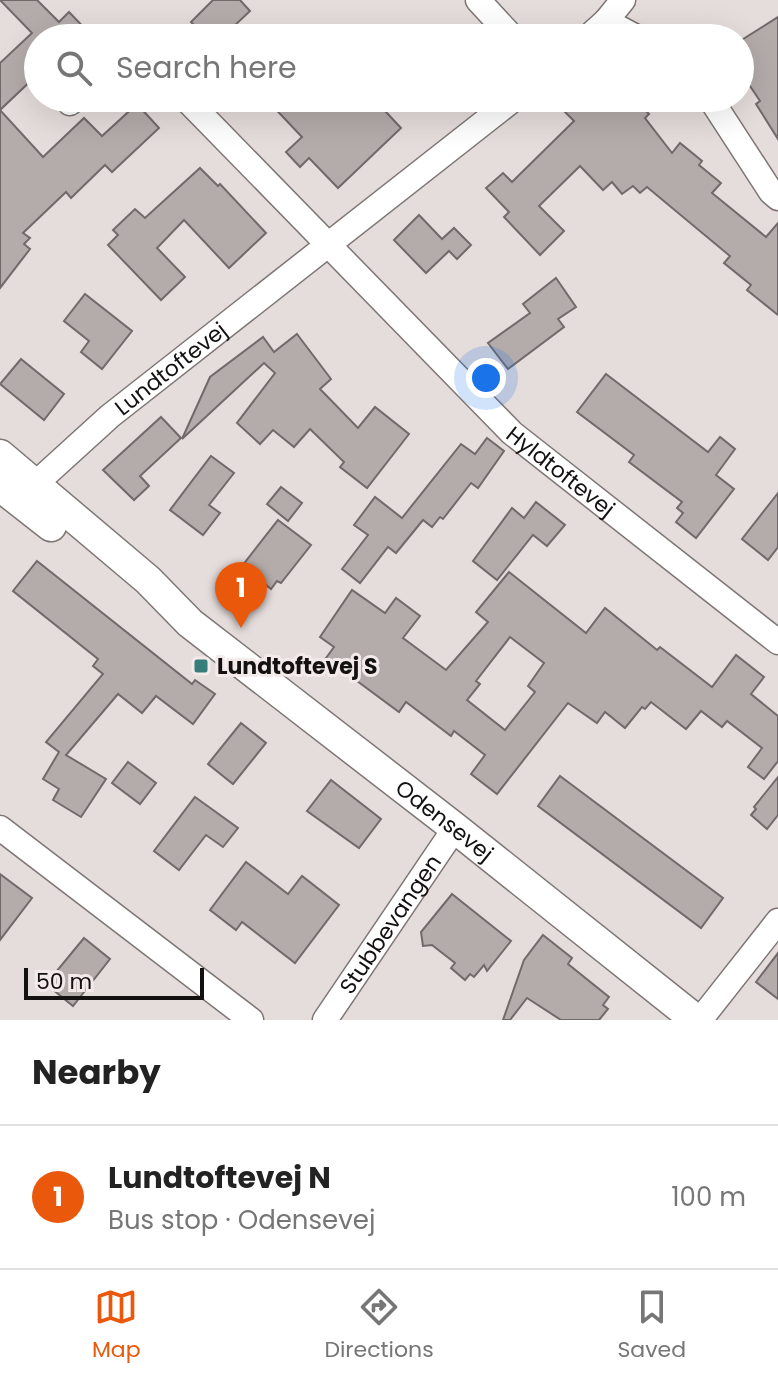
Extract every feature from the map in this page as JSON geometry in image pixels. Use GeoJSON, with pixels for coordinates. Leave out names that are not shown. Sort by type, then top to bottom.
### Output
{"type":"FeatureCollection","features":[{"type":"Feature","properties":{"kind":"street"},"geometry":{"type":"LineString","coordinates":[[478,0],[500,24]]}},
{"type":"Feature","properties":{"kind":"street"},"geometry":{"type":"LineString","coordinates":[[603,24],[623,0]]}},
{"type":"Feature","properties":{"kind":"street"},"geometry":{"type":"LineString","coordinates":[[606,21],[612,24]]}},
{"type":"Feature","properties":{"kind":"street"},"geometry":{"type":"LineString","coordinates":[[199,112],[329,245]]}},
{"type":"Feature","properties":{"kind":"street","name":"Lundtoftevej"},"geometry":{"type":"LineString","coordinates":[[17,491],[497,112]]}},
{"type":"Feature","properties":{"kind":"street"},"geometry":{"type":"LineString","coordinates":[[719,112],[778,198]]}},
{"type":"Feature","properties":{"kind":"street","name":"Hyldtoftevej"},"geometry":{"type":"LineString","coordinates":[[329,245],[512,433],[778,642]]}},
{"type":"Feature","properties":{"kind":"street","name":"Odensevej"},"geometry":{"type":"LineString","coordinates":[[0,455],[17,491],[148,580],[190,623],[698,1020]]}},
{"type":"Feature","properties":{"kind":"street"},"geometry":{"type":"LineString","coordinates":[[0,828],[251,1020]]}},
{"type":"Feature","properties":{"kind":"street","name":"Stubbevangen"},"geometry":{"type":"LineString","coordinates":[[325,1020],[455,828]]}},
{"type":"Feature","properties":{"kind":"street"},"geometry":{"type":"LineString","coordinates":[[698,1020],[778,921]]}},
{"type":"Feature","properties":{"kind":"building"},"geometry":{"type":"Polygon","coordinates":[[[0,0],[37,0],[59,22],[69,12],[81,24],[24,24],[0,0]]]}},
{"type":"Feature","properties":{"kind":"building"},"geometry":{"type":"Polygon","coordinates":[[[213,0],[240,0],[250,11],[236,24],[191,22],[213,0]]]}},
{"type":"Feature","properties":{"kind":"building"},"geometry":{"type":"Polygon","coordinates":[[[778,17],[778,139],[756,104],[760,101],[754,92],[754,32],[778,17]]]}},
{"type":"Feature","properties":{"kind":"building"},"geometry":{"type":"Polygon","coordinates":[[[24,40],[24,87],[0,110],[0,63],[24,40]]]}},
{"type":"Feature","properties":{"kind":"building"},"geometry":{"type":"Polygon","coordinates":[[[0,110],[43,157],[84,118],[102,136],[128,112],[144,112],[159,128],[112,172],[105,165],[71,198],[66,192],[23,233],[30,238],[24,244],[30,249],[0,288],[0,110]]]}},
{"type":"Feature","properties":{"kind":"building"},"geometry":{"type":"Polygon","coordinates":[[[278,112],[386,112],[401,128],[338,188],[309,158],[300,167],[286,152],[302,137],[278,112]]]}},
{"type":"Feature","properties":{"kind":"building"},"geometry":{"type":"Polygon","coordinates":[[[565,112],[647,112],[649,114],[645,118],[672,153],[680,143],[702,161],[699,165],[721,183],[712,193],[766,237],[778,223],[778,315],[747,290],[751,285],[724,263],[730,256],[647,187],[640,193],[633,186],[622,194],[612,182],[603,190],[580,166],[539,206],[564,231],[540,255],[504,217],[509,212],[486,188],[503,173],[512,182],[574,121],[565,112]]]}},
{"type":"Feature","properties":{"kind":"building"},"geometry":{"type":"Polygon","coordinates":[[[200,168],[218,186],[220,184],[266,233],[229,268],[184,220],[157,248],[185,277],[161,300],[108,245],[118,235],[113,230],[135,209],[145,218],[200,168]]]}},
{"type":"Feature","properties":{"kind":"building"},"geometry":{"type":"Polygon","coordinates":[[[419,215],[442,239],[454,228],[471,245],[457,259],[449,251],[426,273],[394,240],[419,215]]]}},
{"type":"Feature","properties":{"kind":"building"},"geometry":{"type":"Polygon","coordinates":[[[556,278],[576,307],[558,319],[564,327],[508,369],[488,343],[530,313],[523,304],[556,278]]]}},
{"type":"Feature","properties":{"kind":"building"},"geometry":{"type":"Polygon","coordinates":[[[85,294],[132,331],[102,369],[81,352],[89,341],[64,321],[85,294]]]}},
{"type":"Feature","properties":{"kind":"building"},"geometry":{"type":"Polygon","coordinates":[[[297,334],[331,379],[320,389],[358,428],[375,407],[409,434],[367,488],[340,467],[344,462],[310,429],[294,447],[273,430],[260,444],[237,423],[275,373],[264,363],[182,439],[210,377],[263,337],[274,352],[297,334]]]}},
{"type":"Feature","properties":{"kind":"building"},"geometry":{"type":"Polygon","coordinates":[[[21,359],[64,394],[44,420],[0,384],[21,359]]]}},
{"type":"Feature","properties":{"kind":"building"},"geometry":{"type":"Polygon","coordinates":[[[606,374],[708,452],[720,437],[735,449],[716,475],[734,489],[696,538],[676,522],[683,513],[677,508],[682,502],[629,462],[634,455],[577,412],[606,374]]]}},
{"type":"Feature","properties":{"kind":"building"},"geometry":{"type":"Polygon","coordinates":[[[161,417],[181,438],[140,476],[149,486],[134,500],[103,470],[161,417]]]}},
{"type":"Feature","properties":{"kind":"building"},"geometry":{"type":"Polygon","coordinates":[[[487,438],[504,451],[478,488],[471,483],[443,519],[440,517],[432,527],[423,520],[396,553],[388,547],[360,583],[342,569],[368,535],[354,525],[375,497],[402,518],[461,444],[475,454],[487,438]]]}},
{"type":"Feature","properties":{"kind":"building"},"geometry":{"type":"Polygon","coordinates":[[[211,456],[234,473],[209,505],[220,513],[203,535],[170,510],[211,456]]]}},
{"type":"Feature","properties":{"kind":"building"},"geometry":{"type":"Polygon","coordinates":[[[281,487],[302,503],[288,521],[267,504],[281,487]]]}},
{"type":"Feature","properties":{"kind":"building"},"geometry":{"type":"Polygon","coordinates":[[[778,493],[778,547],[768,560],[742,539],[778,493]]]}},
{"type":"Feature","properties":{"kind":"building"},"geometry":{"type":"Polygon","coordinates":[[[536,502],[565,525],[547,546],[533,535],[497,580],[473,561],[512,508],[524,518],[536,502]]]}},
{"type":"Feature","properties":{"kind":"building"},"geometry":{"type":"Polygon","coordinates":[[[278,520],[311,545],[281,583],[277,581],[271,589],[242,566],[278,520]]]}},
{"type":"Feature","properties":{"kind":"building"},"geometry":{"type":"Polygon","coordinates":[[[37,561],[192,684],[195,680],[215,694],[193,724],[156,696],[142,713],[118,694],[66,755],[106,779],[81,817],[53,800],[59,789],[43,779],[59,752],[46,742],[103,674],[93,666],[98,659],[13,591],[37,561]]]}},
{"type":"Feature","properties":{"kind":"building"},"geometry":{"type":"Polygon","coordinates":[[[509,572],[586,633],[605,608],[657,650],[660,647],[712,687],[736,655],[764,677],[751,694],[778,716],[778,761],[764,779],[748,767],[762,748],[727,721],[722,727],[701,711],[686,729],[651,702],[645,709],[642,707],[625,728],[605,712],[597,723],[568,703],[497,794],[471,774],[485,755],[454,731],[451,736],[406,702],[399,712],[326,658],[334,647],[320,637],[352,590],[385,613],[396,598],[420,616],[403,638],[446,670],[488,622],[476,612],[509,572]],[[510,637],[476,681],[480,684],[467,700],[505,730],[535,692],[528,686],[544,663],[510,637]]]}},
{"type":"Feature","properties":{"kind":"building"},"geometry":{"type":"Polygon","coordinates":[[[241,723],[266,743],[233,784],[208,764],[241,723]]]}},
{"type":"Feature","properties":{"kind":"building"},"geometry":{"type":"Polygon","coordinates":[[[128,762],[156,783],[140,804],[112,783],[128,762]]]}},
{"type":"Feature","properties":{"kind":"building"},"geometry":{"type":"Polygon","coordinates":[[[560,776],[723,898],[701,928],[538,806],[560,776]]]}},
{"type":"Feature","properties":{"kind":"building"},"geometry":{"type":"Polygon","coordinates":[[[778,777],[778,815],[767,829],[751,815],[778,777]]]}},
{"type":"Feature","properties":{"kind":"building"},"geometry":{"type":"Polygon","coordinates":[[[331,780],[381,819],[359,848],[307,811],[331,780]]]}},
{"type":"Feature","properties":{"kind":"building"},"geometry":{"type":"Polygon","coordinates":[[[195,797],[238,828],[223,847],[206,835],[179,870],[154,851],[195,797]]]}},
{"type":"Feature","properties":{"kind":"building"},"geometry":{"type":"Polygon","coordinates":[[[246,862],[288,894],[302,876],[339,905],[295,963],[242,922],[236,930],[210,910],[246,862]]]}},
{"type":"Feature","properties":{"kind":"building"},"geometry":{"type":"Polygon","coordinates":[[[0,874],[32,898],[0,940],[0,874]]]}},
{"type":"Feature","properties":{"kind":"building"},"geometry":{"type":"Polygon","coordinates":[[[452,894],[511,941],[487,971],[484,965],[474,977],[470,974],[465,980],[451,968],[455,963],[432,945],[423,946],[421,932],[452,894]]]}},
{"type":"Feature","properties":{"kind":"building"},"geometry":{"type":"Polygon","coordinates":[[[543,935],[572,958],[568,964],[609,997],[603,1005],[608,1009],[599,1020],[561,1020],[527,998],[510,1020],[503,1020],[524,960],[543,935]]]}},
{"type":"Feature","properties":{"kind":"building"},"geometry":{"type":"Polygon","coordinates":[[[84,938],[110,959],[73,1006],[46,984],[84,938]]]}},
{"type":"Feature","properties":{"kind":"building"},"geometry":{"type":"Polygon","coordinates":[[[778,953],[778,999],[756,982],[778,953]]]}},
{"type":"Feature","properties":{"kind":"place","name":"Lundtoftevej N"},"geometry":{"type":"Point","coordinates":[241,628]}},
{"type":"Feature","properties":{"kind":"place","name":"Lundtoftevej S"},"geometry":{"type":"Point","coordinates":[201,666]}}]}
